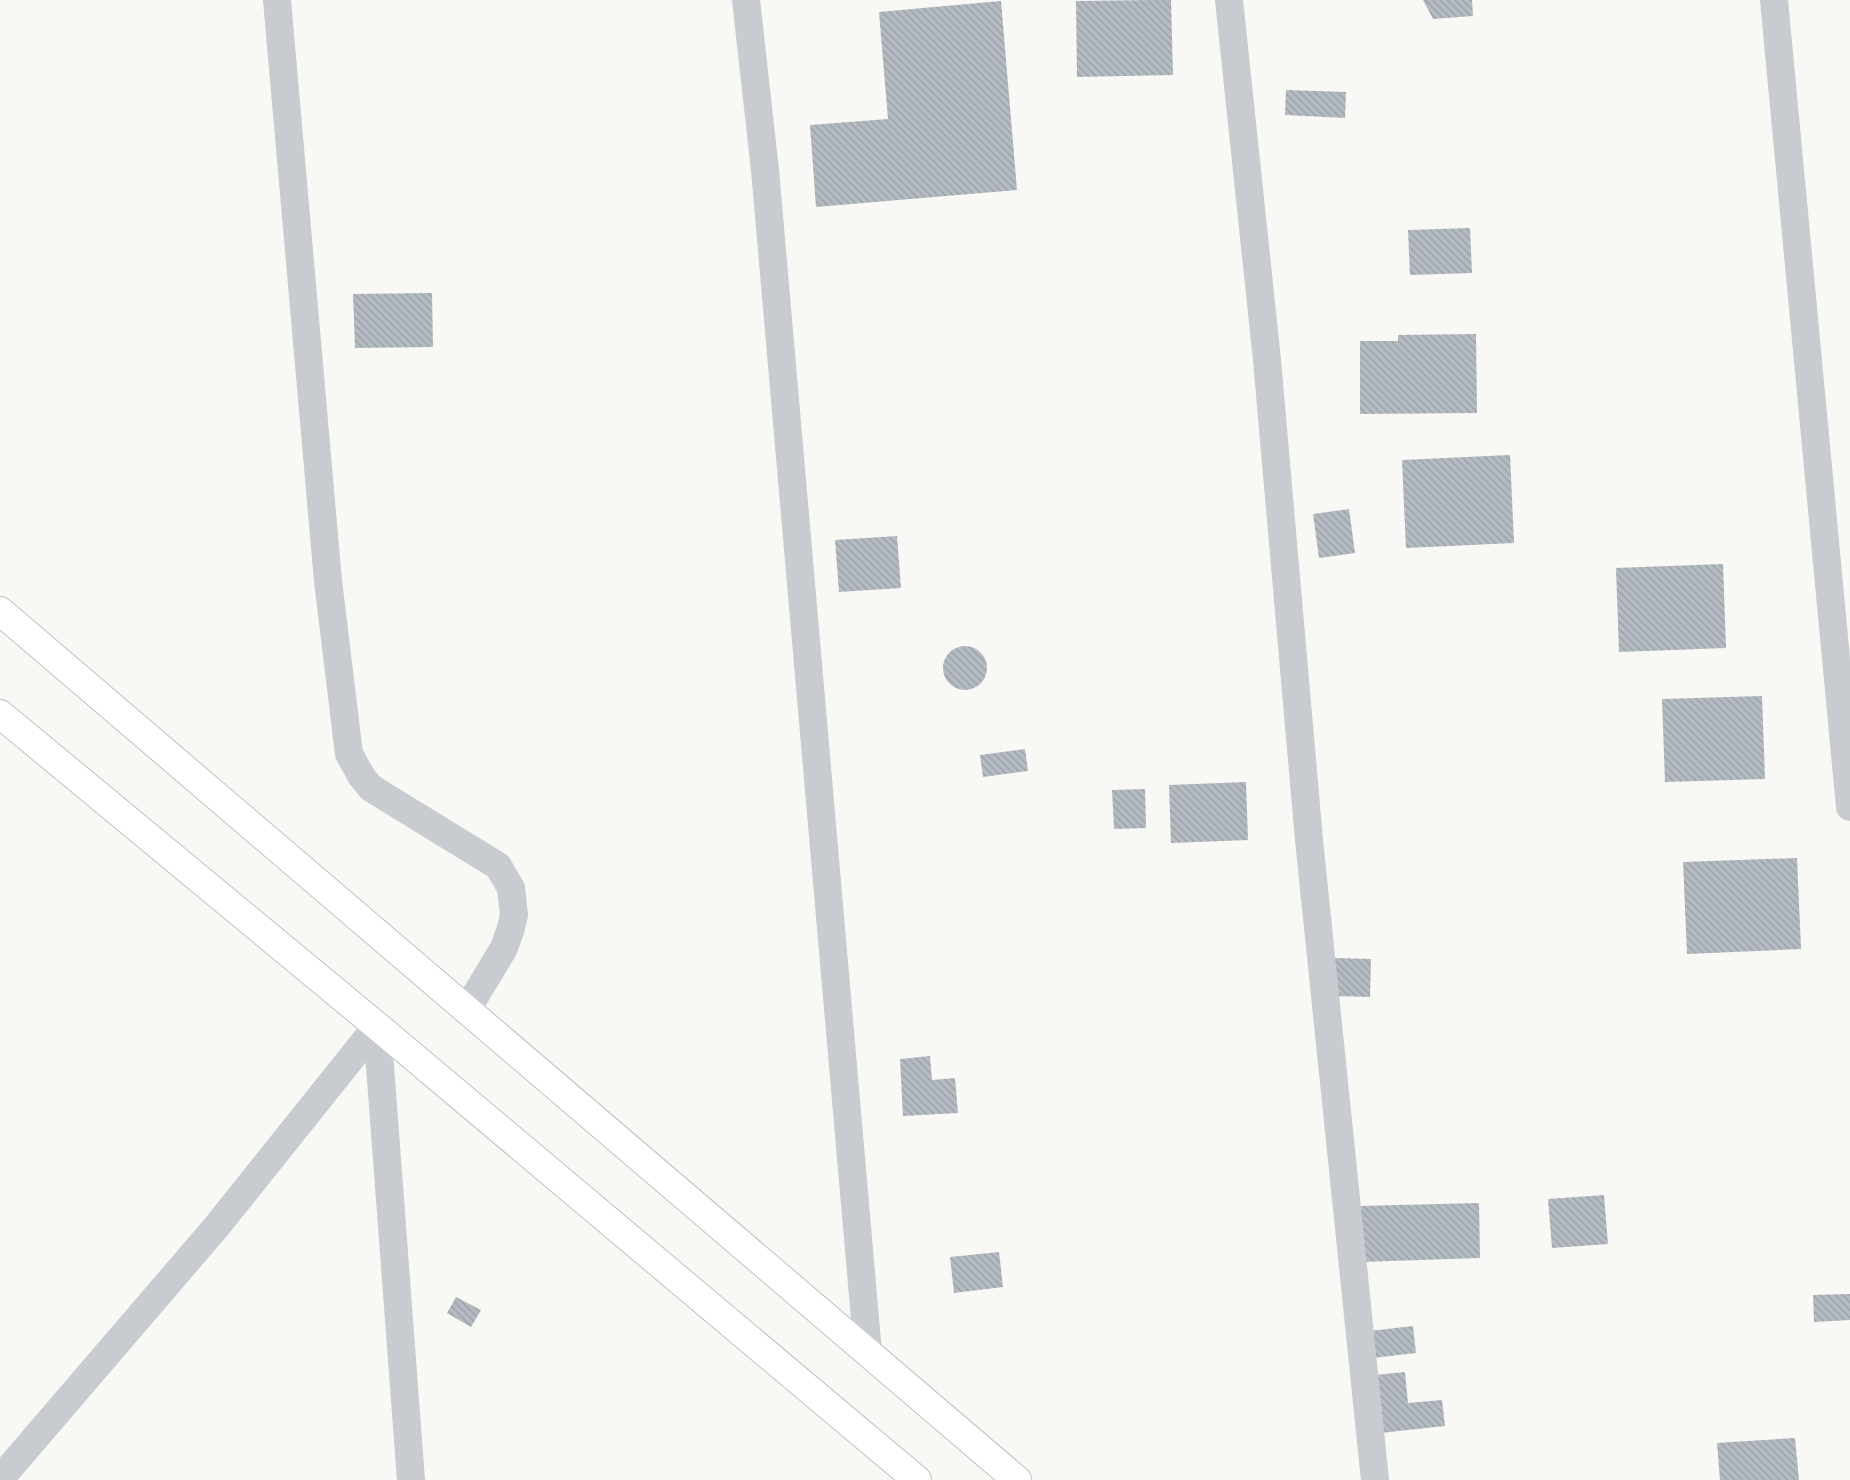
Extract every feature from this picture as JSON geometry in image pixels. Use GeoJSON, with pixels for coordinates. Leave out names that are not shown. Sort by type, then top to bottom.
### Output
{"type":"FeatureCollection","features":[{"type":"Feature","properties":{"kind":"main road"},"geometry":{"type":"LineString","coordinates":[[0,611],[1017,1480]]}},
{"type":"Feature","properties":{"kind":"main road"},"geometry":{"type":"LineString","coordinates":[[0,714],[377,1026],[918,1480]]}},
{"type":"Feature","properties":{"kind":"street"},"geometry":{"type":"LineString","coordinates":[[277,0],[328,581],[349,754],[354,766],[371,788],[498,866],[511,888],[514,915],[504,948],[466,1011]]}},
{"type":"Feature","properties":{"kind":"street"},"geometry":{"type":"LineString","coordinates":[[746,0],[766,180],[868,1353]]}},
{"type":"Feature","properties":{"kind":"street"},"geometry":{"type":"LineString","coordinates":[[1229,0],[1267,360],[1309,840],[1375,1480]]}},
{"type":"Feature","properties":{"kind":"street"},"geometry":{"type":"LineString","coordinates":[[1774,0],[1850,808]]}},
{"type":"Feature","properties":{"kind":"street"},"geometry":{"type":"LineString","coordinates":[[0,1479],[217,1226],[377,1026]]}},
{"type":"Feature","properties":{"kind":"street"},"geometry":{"type":"LineString","coordinates":[[377,1026],[411,1480]]}},
{"type":"Feature","properties":{"kind":"building"},"geometry":{"type":"Polygon","coordinates":[[[1171,0],[1173,75],[1077,77],[1076,1],[1171,0]]]}},
{"type":"Feature","properties":{"kind":"building"},"geometry":{"type":"Polygon","coordinates":[[[1423,0],[1472,0],[1473,16],[1433,19],[1423,0]]]}},
{"type":"Feature","properties":{"kind":"building"},"geometry":{"type":"Polygon","coordinates":[[[1001,1],[1017,190],[816,207],[810,125],[888,119],[879,12],[1001,1]]]}},
{"type":"Feature","properties":{"kind":"building"},"geometry":{"type":"Polygon","coordinates":[[[1286,90],[1346,92],[1345,118],[1285,115],[1286,90]]]}},
{"type":"Feature","properties":{"kind":"building"},"geometry":{"type":"Polygon","coordinates":[[[1470,228],[1472,273],[1410,275],[1408,230],[1470,228]]]}},
{"type":"Feature","properties":{"kind":"building"},"geometry":{"type":"Polygon","coordinates":[[[432,293],[433,347],[355,348],[353,294],[432,293]]]}},
{"type":"Feature","properties":{"kind":"building"},"geometry":{"type":"Polygon","coordinates":[[[1476,334],[1477,413],[1360,414],[1360,341],[1398,341],[1398,335],[1476,334]]]}},
{"type":"Feature","properties":{"kind":"building"},"geometry":{"type":"Polygon","coordinates":[[[1510,455],[1514,543],[1406,548],[1402,460],[1510,455]]]}},
{"type":"Feature","properties":{"kind":"building"},"geometry":{"type":"Polygon","coordinates":[[[1349,509],[1355,553],[1319,558],[1313,514],[1349,509]]]}},
{"type":"Feature","properties":{"kind":"building"},"geometry":{"type":"Polygon","coordinates":[[[897,536],[901,588],[839,592],[835,540],[897,536]]]}},
{"type":"Feature","properties":{"kind":"building"},"geometry":{"type":"Polygon","coordinates":[[[1723,564],[1726,648],[1619,652],[1616,568],[1723,564]]]}},
{"type":"Feature","properties":{"kind":"building"},"geometry":{"type":"Polygon","coordinates":[[[965,646],[977,650],[983,656],[987,668],[983,680],[977,686],[965,690],[953,686],[947,680],[943,668],[947,656],[953,650],[965,646]]]}},
{"type":"Feature","properties":{"kind":"building"},"geometry":{"type":"Polygon","coordinates":[[[1762,696],[1765,779],[1665,782],[1662,699],[1762,696]]]}},
{"type":"Feature","properties":{"kind":"building"},"geometry":{"type":"Polygon","coordinates":[[[1025,749],[1028,771],[983,777],[980,755],[1025,749]]]}},
{"type":"Feature","properties":{"kind":"building"},"geometry":{"type":"Polygon","coordinates":[[[1246,782],[1248,840],[1171,843],[1169,785],[1246,782]]]}},
{"type":"Feature","properties":{"kind":"building"},"geometry":{"type":"Polygon","coordinates":[[[1145,789],[1146,828],[1114,829],[1112,790],[1145,789]]]}},
{"type":"Feature","properties":{"kind":"building"},"geometry":{"type":"Polygon","coordinates":[[[1797,858],[1801,949],[1687,954],[1683,862],[1797,858]]]}},
{"type":"Feature","properties":{"kind":"building"},"geometry":{"type":"Polygon","coordinates":[[[1334,958],[1371,959],[1370,997],[1333,996],[1334,958]]]}},
{"type":"Feature","properties":{"kind":"building"},"geometry":{"type":"Polygon","coordinates":[[[930,1056],[932,1080],[955,1078],[958,1113],[903,1116],[900,1059],[930,1056]]]}},
{"type":"Feature","properties":{"kind":"building"},"geometry":{"type":"Polygon","coordinates":[[[1604,1195],[1608,1244],[1552,1248],[1548,1199],[1604,1195]]]}},
{"type":"Feature","properties":{"kind":"building"},"geometry":{"type":"Polygon","coordinates":[[[1479,1203],[1480,1258],[1360,1262],[1359,1206],[1479,1203]]]}},
{"type":"Feature","properties":{"kind":"building"},"geometry":{"type":"Polygon","coordinates":[[[999,1252],[1003,1287],[954,1293],[950,1257],[999,1252]]]}},
{"type":"Feature","properties":{"kind":"building"},"geometry":{"type":"Polygon","coordinates":[[[1850,1294],[1850,1320],[1814,1322],[1813,1295],[1850,1294]]]}},
{"type":"Feature","properties":{"kind":"building"},"geometry":{"type":"Polygon","coordinates":[[[456,1297],[481,1310],[471,1327],[447,1313],[456,1297]]]}},
{"type":"Feature","properties":{"kind":"building"},"geometry":{"type":"Polygon","coordinates":[[[1413,1326],[1416,1353],[1373,1358],[1370,1331],[1413,1326]]]}},
{"type":"Feature","properties":{"kind":"building"},"geometry":{"type":"Polygon","coordinates":[[[1405,1372],[1408,1403],[1442,1400],[1445,1426],[1380,1433],[1374,1375],[1405,1372]]]}},
{"type":"Feature","properties":{"kind":"building"},"geometry":{"type":"Polygon","coordinates":[[[1795,1438],[1799,1480],[1720,1480],[1717,1443],[1795,1438]]]}}]}
